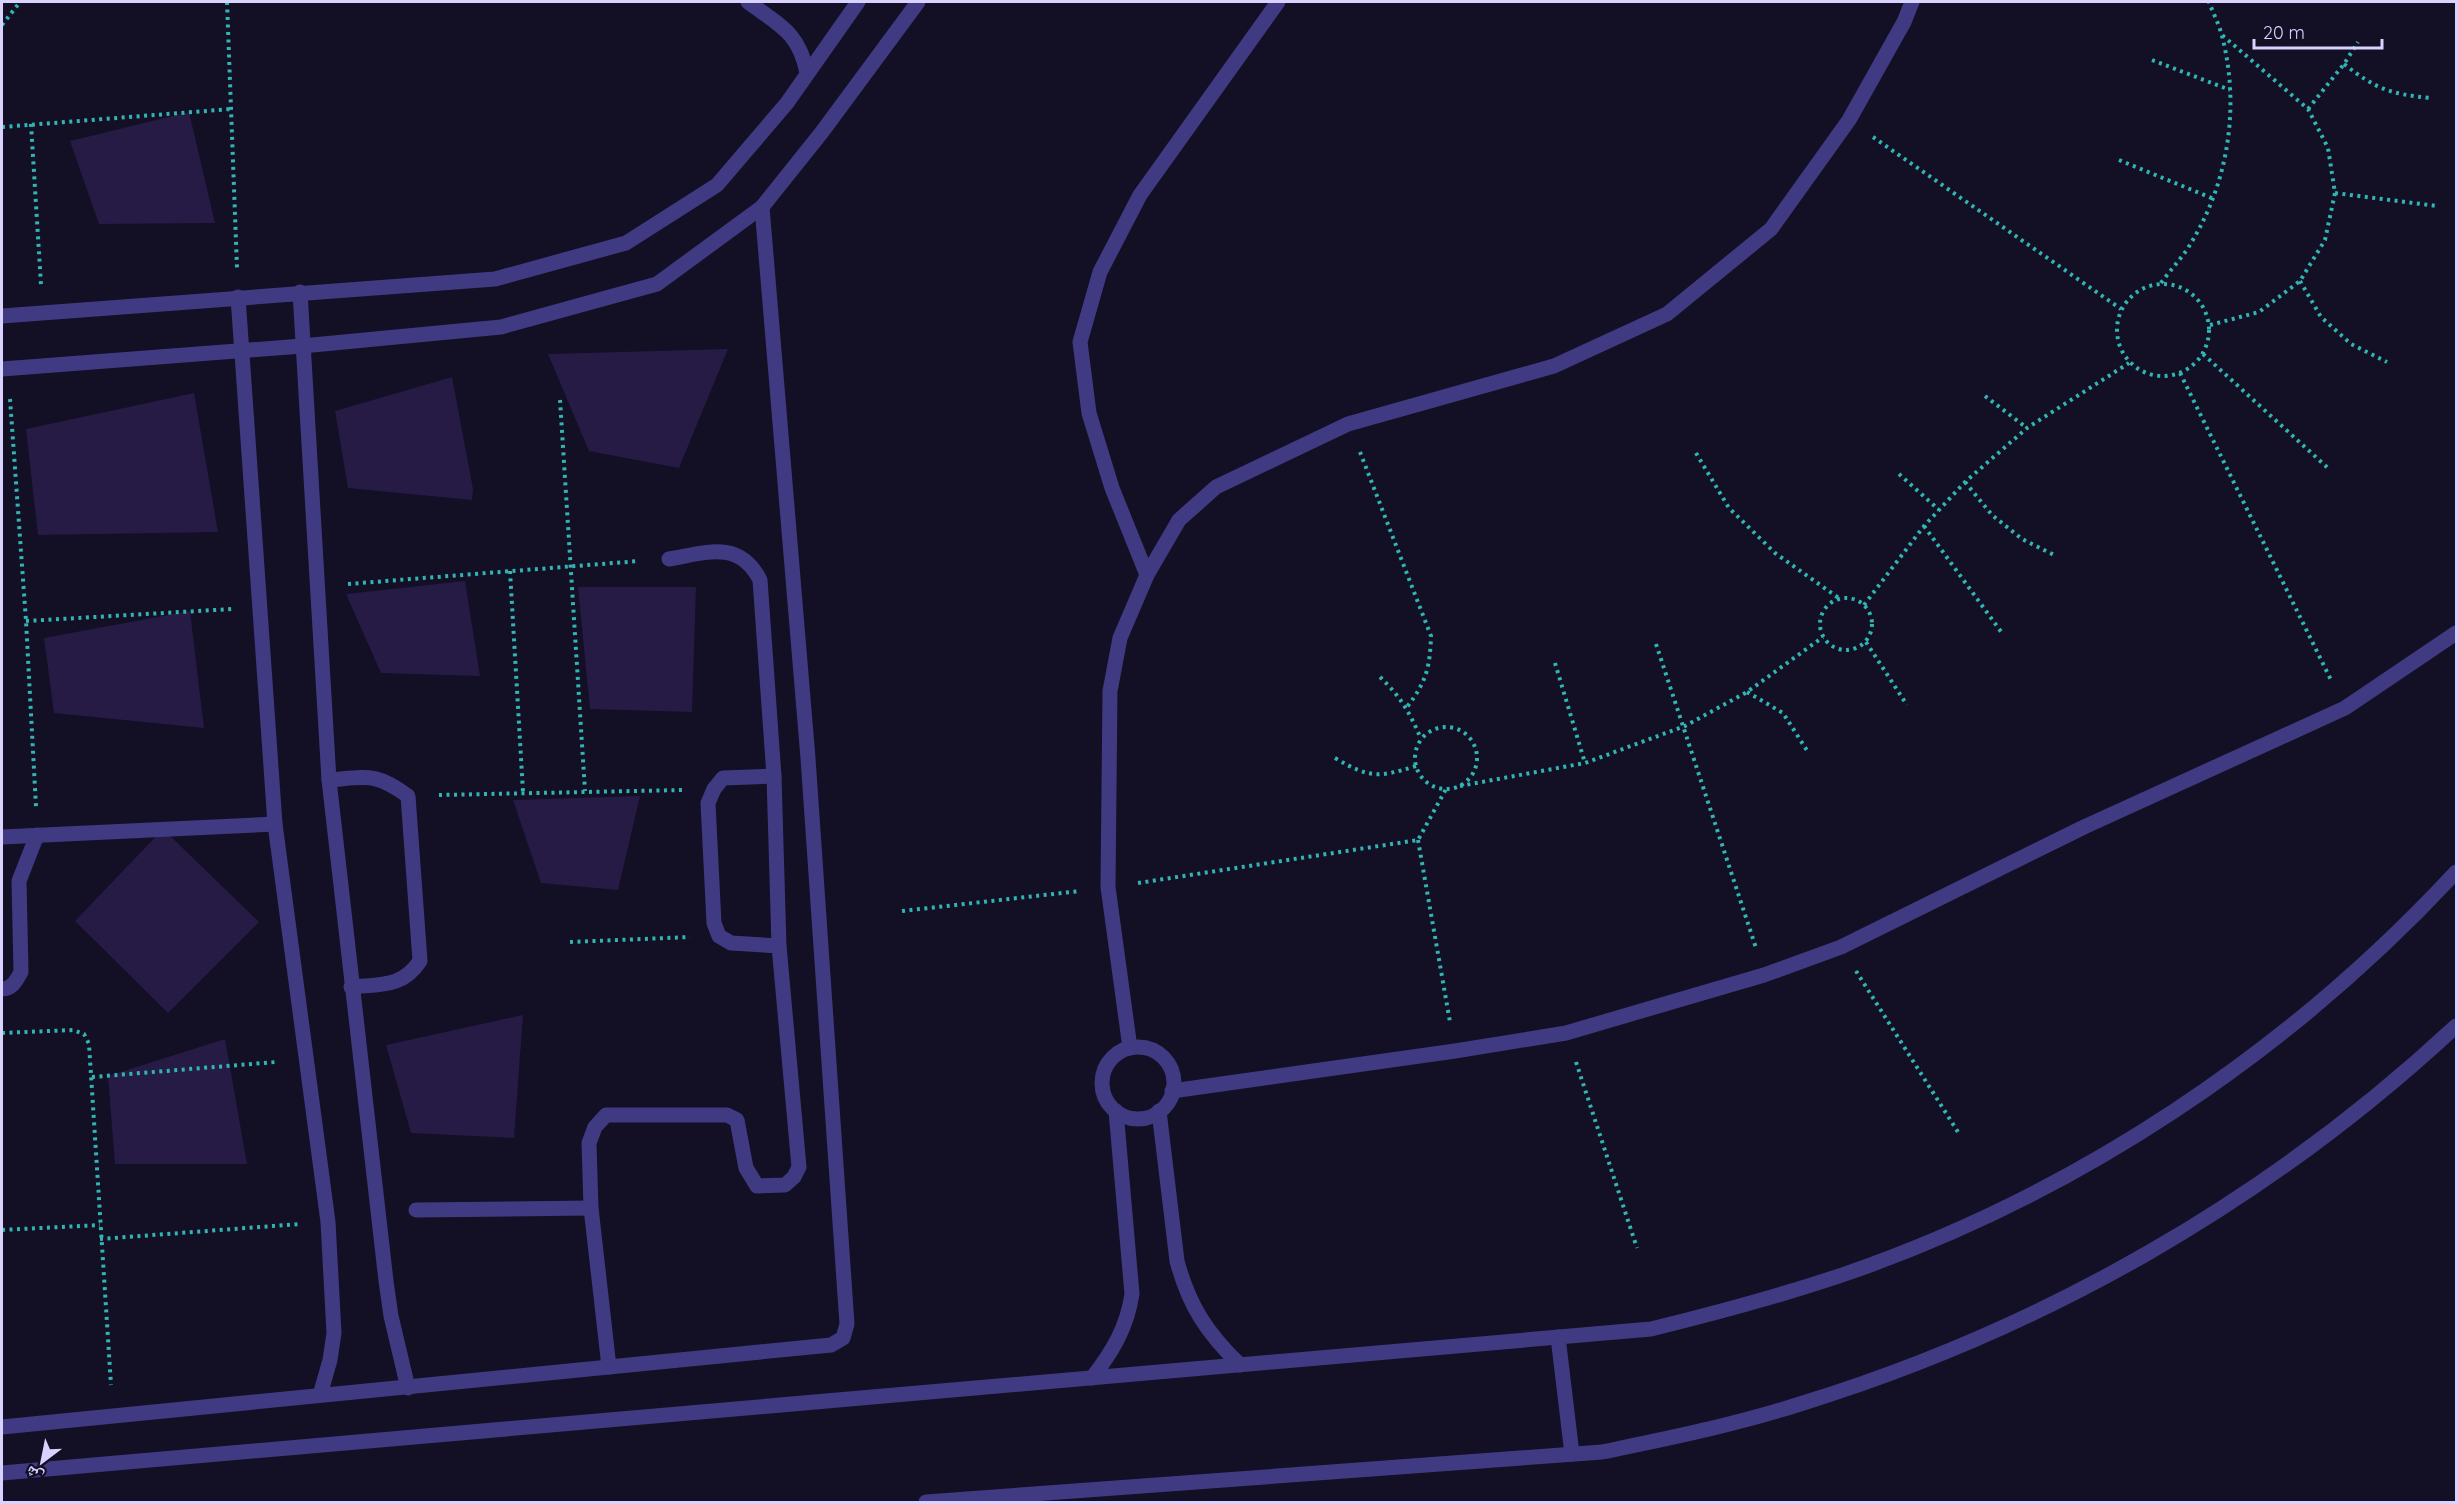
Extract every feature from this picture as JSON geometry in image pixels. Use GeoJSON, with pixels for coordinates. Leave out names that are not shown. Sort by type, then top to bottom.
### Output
{"type":"FeatureCollection","features":[{"type":"Feature","properties":{"kind":"street"},"geometry":{"type":"LineString","coordinates":[[748,2],[792,35],[803,53],[807,73]]}},
{"type":"Feature","properties":{"kind":"street"},"geometry":{"type":"LineString","coordinates":[[2,316],[495,279],[626,243],[717,185],[787,103],[858,2]]}},
{"type":"Feature","properties":{"kind":"street"},"geometry":{"type":"LineString","coordinates":[[5,368],[303,346],[501,327],[657,284],[762,207],[822,132],[918,2]]}},
{"type":"Feature","properties":{"kind":"street"},"geometry":{"type":"LineString","coordinates":[[1147,575],[1112,488],[1089,413],[1080,342],[1100,272],[1140,195],[1278,2]]}},
{"type":"Feature","properties":{"kind":"street"},"geometry":{"type":"LineString","coordinates":[[1130,1048],[1108,887],[1110,691],[1120,638],[1147,575],[1179,519],[1216,487],[1348,424],[1554,366],[1667,314],[1771,229],[1849,120],[1904,22],[1911,2]]}},
{"type":"Feature","properties":{"kind":"street"},"geometry":{"type":"LineString","coordinates":[[2,1427],[831,1345],[838,1343],[846,1331],[809,770],[762,207]]}},
{"type":"Feature","properties":{"kind":"street"},"geometry":{"type":"LineString","coordinates":[[300,292],[328,780],[391,1316],[408,1388]]}},
{"type":"Feature","properties":{"kind":"street"},"geometry":{"type":"LineString","coordinates":[[238,297],[275,824],[328,1222],[334,1333],[330,1360],[320,1395]]}},
{"type":"Feature","properties":{"kind":"street"},"geometry":{"type":"LineString","coordinates":[[609,1367],[591,1208],[589,1143],[595,1127],[606,1115],[728,1115],[737,1120],[746,1168],[757,1186],[785,1185],[794,1177],[799,1167],[779,946],[774,776],[760,580],[745,560],[723,550],[669,559]]}},
{"type":"Feature","properties":{"kind":"street"},"geometry":{"type":"LineString","coordinates":[[1172,1092],[1566,1033],[1764,975],[1841,947],[2084,827],[2344,708],[2457,633]]}},
{"type":"Feature","properties":{"kind":"street"},"geometry":{"type":"LineString","coordinates":[[774,776],[723,777],[708,803],[714,923],[719,936],[730,943],[779,946]]}},
{"type":"Feature","properties":{"kind":"street"},"geometry":{"type":"LineString","coordinates":[[328,780],[372,777],[391,784],[408,796],[420,961],[410,975],[394,983],[351,987]]}},
{"type":"Feature","properties":{"kind":"street"},"geometry":{"type":"LineString","coordinates":[[2,837],[275,824]]}},
{"type":"Feature","properties":{"kind":"street"},"geometry":{"type":"LineString","coordinates":[[2,989],[7,989],[16,982],[21,972],[19,881],[37,835]]}},
{"type":"Feature","properties":{"kind":"street"},"geometry":{"type":"LineString","coordinates":[[2,1473],[1652,1329],[1748,1305],[1844,1275],[1936,1238],[2027,1196],[2114,1148],[2198,1095],[2279,1036],[2356,972],[2457,872]]}},
{"type":"Feature","properties":{"kind":"street"},"geometry":{"type":"LineString","coordinates":[[926,1503],[1602,1452],[1701,1431],[1800,1405],[1896,1372],[1980,1338],[2082,1290],[2171,1241],[2257,1186],[2340,1127],[2457,1026]]}},
{"type":"Feature","properties":{"kind":"street"},"geometry":{"type":"LineString","coordinates":[[1140,1047],[1159,1054],[1171,1071],[1172,1092],[1160,1111],[1150,1116],[1126,1117],[1108,1103],[1103,1092],[1104,1069],[1110,1059],[1119,1052],[1140,1047]]}},
{"type":"Feature","properties":{"kind":"street"},"geometry":{"type":"LineString","coordinates":[[1092,1378],[1109,1356],[1121,1334],[1129,1314],[1132,1294],[1116,1111]]}},
{"type":"Feature","properties":{"kind":"street"},"geometry":{"type":"LineString","coordinates":[[1160,1111],[1177,1261],[1183,1284],[1204,1326],[1240,1365]]}},
{"type":"Feature","properties":{"kind":"street"},"geometry":{"type":"LineString","coordinates":[[416,1210],[591,1208]]}},
{"type":"Feature","properties":{"kind":"street"},"geometry":{"type":"LineString","coordinates":[[1558,1337],[1572,1454]]}},
{"type":"Feature","properties":{"kind":"path"},"geometry":{"type":"LineString","coordinates":[[2,25],[20,2]]}},
{"type":"Feature","properties":{"kind":"path"},"geometry":{"type":"LineString","coordinates":[[227,2],[238,297]]}},
{"type":"Feature","properties":{"kind":"path"},"geometry":{"type":"LineString","coordinates":[[2161,283],[2191,243],[2214,199],[2228,146],[2231,91],[2222,34],[2209,2]]}},
{"type":"Feature","properties":{"kind":"path"},"geometry":{"type":"LineString","coordinates":[[2210,325],[2259,312],[2300,281],[2325,240],[2335,193],[2328,148],[2308,109],[2222,34]]}},
{"type":"Feature","properties":{"kind":"path"},"geometry":{"type":"LineString","coordinates":[[2308,109],[2344,64],[2358,42]]}},
{"type":"Feature","properties":{"kind":"path"},"geometry":{"type":"LineString","coordinates":[[2152,60],[2231,91]]}},
{"type":"Feature","properties":{"kind":"path"},"geometry":{"type":"LineString","coordinates":[[2344,64],[2369,83],[2398,95],[2430,98]]}},
{"type":"Feature","properties":{"kind":"path"},"geometry":{"type":"LineString","coordinates":[[2,127],[231,109]]}},
{"type":"Feature","properties":{"kind":"path"},"geometry":{"type":"LineString","coordinates":[[1849,120],[2121,309]]}},
{"type":"Feature","properties":{"kind":"path"},"geometry":{"type":"LineString","coordinates":[[31,124],[42,312]]}},
{"type":"Feature","properties":{"kind":"path"},"geometry":{"type":"LineString","coordinates":[[2119,160],[2214,199]]}},
{"type":"Feature","properties":{"kind":"path"},"geometry":{"type":"LineString","coordinates":[[2335,193],[2437,206]]}},
{"type":"Feature","properties":{"kind":"path"},"geometry":{"type":"LineString","coordinates":[[2300,281],[2321,317],[2351,344],[2387,362]]}},
{"type":"Feature","properties":{"kind":"path"},"geometry":{"type":"LineString","coordinates":[[2161,283],[2187,290],[2198,299],[2206,311],[2210,325],[2209,340],[2203,354],[2193,366],[2180,373],[2166,376],[2152,375],[2129,363],[2120,347],[2117,335],[2117,321],[2121,309],[2131,296],[2145,286],[2161,283]]}},
{"type":"Feature","properties":{"kind":"path"},"geometry":{"type":"LineString","coordinates":[[2203,354],[2329,469]]}},
{"type":"Feature","properties":{"kind":"path"},"geometry":{"type":"LineString","coordinates":[[1864,605],[1924,526],[1965,482],[2027,428],[2129,363]]}},
{"type":"Feature","properties":{"kind":"path"},"geometry":{"type":"LineString","coordinates":[[5,368],[26,621],[37,835]]}},
{"type":"Feature","properties":{"kind":"path"},"geometry":{"type":"LineString","coordinates":[[2180,373],[2344,708]]}},
{"type":"Feature","properties":{"kind":"path"},"geometry":{"type":"LineString","coordinates":[[1985,396],[2027,428]]}},
{"type":"Feature","properties":{"kind":"path"},"geometry":{"type":"LineString","coordinates":[[560,400],[585,791]]}},
{"type":"Feature","properties":{"kind":"path"},"geometry":{"type":"LineString","coordinates":[[1348,424],[1431,636],[1430,662],[1423,686],[1407,707]]}},
{"type":"Feature","properties":{"kind":"path"},"geometry":{"type":"LineString","coordinates":[[1696,453],[1729,508],[1774,553],[1840,599]]}},
{"type":"Feature","properties":{"kind":"path"},"geometry":{"type":"LineString","coordinates":[[1899,474],[1939,510]]}},
{"type":"Feature","properties":{"kind":"path"},"geometry":{"type":"LineString","coordinates":[[1965,482],[1992,515],[2022,539],[2056,556]]}},
{"type":"Feature","properties":{"kind":"path"},"geometry":{"type":"LineString","coordinates":[[1924,526],[2002,633]]}},
{"type":"Feature","properties":{"kind":"path"},"geometry":{"type":"LineString","coordinates":[[317,586],[669,559]]}},
{"type":"Feature","properties":{"kind":"path"},"geometry":{"type":"LineString","coordinates":[[510,571],[523,792]]}},
{"type":"Feature","properties":{"kind":"path"},"geometry":{"type":"LineString","coordinates":[[1848,598],[1864,605],[1872,616],[1872,630],[1866,642],[1848,651],[1829,645],[1820,628],[1824,609],[1831,602],[1848,598]]}},
{"type":"Feature","properties":{"kind":"path"},"geometry":{"type":"LineString","coordinates":[[26,621],[260,608]]}},
{"type":"Feature","properties":{"kind":"path"},"geometry":{"type":"LineString","coordinates":[[1460,786],[1471,777],[1476,764],[1476,751],[1470,738],[1459,730],[1445,727],[1432,730],[1421,739],[1415,751],[1416,766],[1422,778],[1433,786],[1446,789],[1585,763],[1685,726],[1747,692],[1823,637]]}},
{"type":"Feature","properties":{"kind":"path"},"geometry":{"type":"LineString","coordinates":[[1866,642],[1907,705]]}},
{"type":"Feature","properties":{"kind":"path"},"geometry":{"type":"LineString","coordinates":[[1656,644],[1685,726],[1764,975]]}},
{"type":"Feature","properties":{"kind":"path"},"geometry":{"type":"LineString","coordinates":[[1555,663],[1585,763]]}},
{"type":"Feature","properties":{"kind":"path"},"geometry":{"type":"LineString","coordinates":[[1380,676],[1407,707],[1421,739]]}},
{"type":"Feature","properties":{"kind":"path"},"geometry":{"type":"LineString","coordinates":[[1747,692],[1783,712],[1808,752]]}},
{"type":"Feature","properties":{"kind":"path"},"geometry":{"type":"LineString","coordinates":[[1335,758],[1360,772],[1388,774],[1416,766]]}},
{"type":"Feature","properties":{"kind":"path"},"geometry":{"type":"LineString","coordinates":[[408,796],[714,789]]}},
{"type":"Feature","properties":{"kind":"path"},"geometry":{"type":"LineString","coordinates":[[1446,789],[1418,840],[1455,1051]]}},
{"type":"Feature","properties":{"kind":"path"},"geometry":{"type":"LineString","coordinates":[[902,911],[1108,887],[1418,840]]}},
{"type":"Feature","properties":{"kind":"path"},"geometry":{"type":"LineString","coordinates":[[570,942],[719,936]]}},
{"type":"Feature","properties":{"kind":"path"},"geometry":{"type":"LineString","coordinates":[[1841,947],[1958,1132]]}},
{"type":"Feature","properties":{"kind":"path"},"geometry":{"type":"LineString","coordinates":[[2,1033],[73,1030],[84,1034],[89,1044],[100,1239],[114,1417]]}},
{"type":"Feature","properties":{"kind":"path"},"geometry":{"type":"LineString","coordinates":[[1566,1033],[1637,1248]]}},
{"type":"Feature","properties":{"kind":"path"},"geometry":{"type":"LineString","coordinates":[[92,1077],[307,1060]]}},
{"type":"Feature","properties":{"kind":"path"},"geometry":{"type":"LineString","coordinates":[[100,1239],[328,1222]]}},
{"type":"Feature","properties":{"kind":"path"},"geometry":{"type":"LineString","coordinates":[[2,1230],[100,1225]]}},
{"type":"Feature","properties":{"kind":"building"},"geometry":{"type":"Polygon","coordinates":[[[189,112],[215,223],[99,224],[70,141],[189,112]]]}},
{"type":"Feature","properties":{"kind":"building"},"geometry":{"type":"Polygon","coordinates":[[[728,349],[679,468],[589,451],[548,354],[728,349]]]}},
{"type":"Feature","properties":{"kind":"building"},"geometry":{"type":"Polygon","coordinates":[[[452,377],[473,489],[472,500],[348,488],[335,411],[452,377]]]}},
{"type":"Feature","properties":{"kind":"building"},"geometry":{"type":"Polygon","coordinates":[[[194,393],[218,532],[38,535],[26,429],[194,393]]]}},
{"type":"Feature","properties":{"kind":"building"},"geometry":{"type":"Polygon","coordinates":[[[465,581],[480,676],[381,673],[346,594],[465,581]]]}},
{"type":"Feature","properties":{"kind":"building"},"geometry":{"type":"Polygon","coordinates":[[[578,587],[696,587],[692,712],[590,709],[578,587]]]}},
{"type":"Feature","properties":{"kind":"building"},"geometry":{"type":"Polygon","coordinates":[[[190,611],[204,728],[54,713],[44,638],[190,611]]]}},
{"type":"Feature","properties":{"kind":"building"},"geometry":{"type":"Polygon","coordinates":[[[640,796],[618,890],[541,883],[513,800],[640,796]]]}},
{"type":"Feature","properties":{"kind":"building"},"geometry":{"type":"Polygon","coordinates":[[[163,829],[259,922],[168,1013],[75,921],[163,829]]]}},
{"type":"Feature","properties":{"kind":"building"},"geometry":{"type":"Polygon","coordinates":[[[523,1015],[514,1138],[411,1133],[386,1045],[523,1015]]]}},
{"type":"Feature","properties":{"kind":"building"},"geometry":{"type":"Polygon","coordinates":[[[225,1039],[247,1164],[115,1164],[108,1076],[225,1039]]]}}]}
